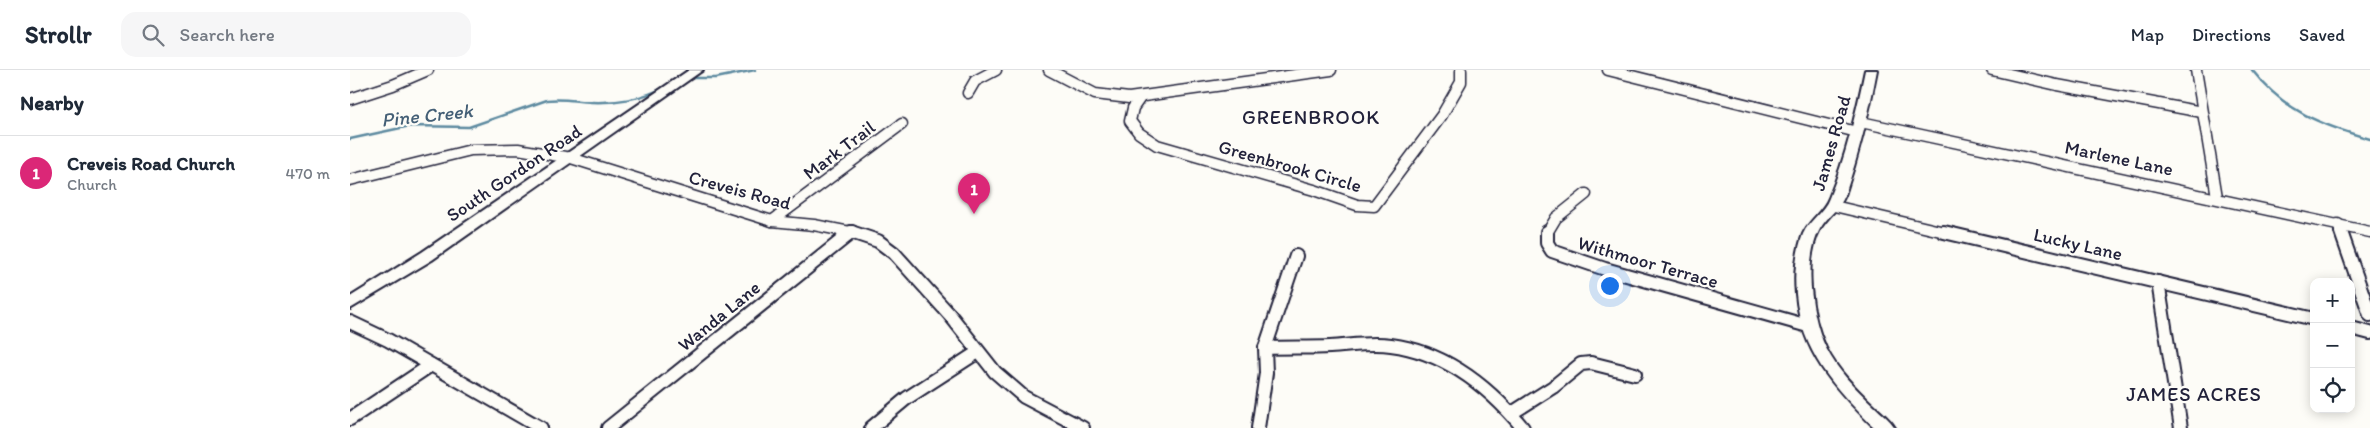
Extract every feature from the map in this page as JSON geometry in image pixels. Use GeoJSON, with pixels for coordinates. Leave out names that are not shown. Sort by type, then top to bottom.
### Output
{"type":"FeatureCollection","features":[{"type":"Feature","properties":{"kind":"street"},"geometry":{"type":"LineString","coordinates":[[350,99],[393,85],[428,70]]}},
{"type":"Feature","properties":{"kind":"street","name":"South Gordon Road"},"geometry":{"type":"LineString","coordinates":[[350,304],[427,256],[697,70]]}},
{"type":"Feature","properties":{"kind":"street"},"geometry":{"type":"LineString","coordinates":[[968,93],[969,87],[975,82],[996,70]]}},
{"type":"Feature","properties":{"kind":"street"},"geometry":{"type":"LineString","coordinates":[[1049,70],[1095,94],[1106,97],[1140,98],[1331,70]]}},
{"type":"Feature","properties":{"kind":"street","name":"Greenbrook Circle"},"geometry":{"type":"LineString","coordinates":[[1140,98],[1133,108],[1130,121],[1137,131],[1157,145],[1314,190],[1357,205],[1374,206],[1442,114],[1461,82],[1461,70]]}},
{"type":"Feature","properties":{"kind":"street","name":"Marlene Lane"},"geometry":{"type":"LineString","coordinates":[[1608,70],[1859,127],[2217,197],[2370,232]]}},
{"type":"Feature","properties":{"kind":"street","name":"James Road"},"geometry":{"type":"LineString","coordinates":[[1871,70],[1859,127],[1834,206],[1819,220],[1809,237],[1803,272],[1808,326],[1816,348],[1832,374],[1886,428]]}},
{"type":"Feature","properties":{"kind":"street"},"geometry":{"type":"LineString","coordinates":[[1992,70],[2057,85],[2202,112]]}},
{"type":"Feature","properties":{"kind":"street"},"geometry":{"type":"LineString","coordinates":[[2196,70],[2217,197]]}},
{"type":"Feature","properties":{"kind":"street","name":"Mark Trail"},"geometry":{"type":"LineString","coordinates":[[772,221],[902,124]]}},
{"type":"Feature","properties":{"kind":"street","name":"Creveis Road"},"geometry":{"type":"LineString","coordinates":[[350,180],[488,148],[518,149],[571,158],[772,221],[814,225],[852,232],[878,241],[894,253],[950,315],[995,372],[1024,396],[1083,428]]}},
{"type":"Feature","properties":{"kind":"street","name":"Withmoor Terrace"},"geometry":{"type":"LineString","coordinates":[[1586,194],[1560,213],[1549,228],[1546,245],[1552,251],[1605,269],[1808,326]]}},
{"type":"Feature","properties":{"kind":"street","name":"Lucky Lane"},"geometry":{"type":"LineString","coordinates":[[1834,206],[2310,318]]}},
{"type":"Feature","properties":{"kind":"street"},"geometry":{"type":"LineString","coordinates":[[2338,224],[2370,315]]}},
{"type":"Feature","properties":{"kind":"street","name":"Wanda Lane"},"geometry":{"type":"LineString","coordinates":[[608,428],[852,232]]}},
{"type":"Feature","properties":{"kind":"street"},"geometry":{"type":"LineString","coordinates":[[1258,428],[1266,373],[1265,348],[1296,256]]}},
{"type":"Feature","properties":{"kind":"street"},"geometry":{"type":"LineString","coordinates":[[2158,282],[2181,428]]}},
{"type":"Feature","properties":{"kind":"street"},"geometry":{"type":"LineString","coordinates":[[350,322],[431,365],[541,428]]}},
{"type":"Feature","properties":{"kind":"street"},"geometry":{"type":"LineString","coordinates":[[2355,329],[2370,333]]}},
{"type":"Feature","properties":{"kind":"street"},"geometry":{"type":"LineString","coordinates":[[1265,348],[1390,345],[1416,350],[1448,363],[1481,386],[1512,413],[1523,428]]}},
{"type":"Feature","properties":{"kind":"street"},"geometry":{"type":"LineString","coordinates":[[871,428],[906,398],[978,352]]}},
{"type":"Feature","properties":{"kind":"street"},"geometry":{"type":"LineString","coordinates":[[1512,413],[1553,387],[1581,364],[1591,363],[1635,374]]}},
{"type":"Feature","properties":{"kind":"street"},"geometry":{"type":"LineString","coordinates":[[350,419],[431,365]]}},
{"type":"Feature","properties":{"kind":"waterway","name":"Pine Creek"},"geometry":{"type":"LineString","coordinates":[[692,78],[716,78],[755,70]]}},
{"type":"Feature","properties":{"kind":"waterway"},"geometry":{"type":"LineString","coordinates":[[2252,70],[2277,96],[2305,115],[2335,128],[2370,139]]}},
{"type":"Feature","properties":{"kind":"waterway","name":"Pine Creek"},"geometry":{"type":"LineString","coordinates":[[350,139],[410,126],[469,127],[547,100],[619,101],[647,95],[664,87]]}},
{"type":"Feature","properties":{"kind":"place","name":"Creveis Road Church"},"geometry":{"type":"Point","coordinates":[974,214]}},
{"type":"Feature","properties":{"kind":"district","name":"GREENBROOK"},"geometry":{"type":"Point","coordinates":[1311,117]}},
{"type":"Feature","properties":{"kind":"district","name":"JAMES ACRES"},"geometry":{"type":"Point","coordinates":[2194,394]}}]}
